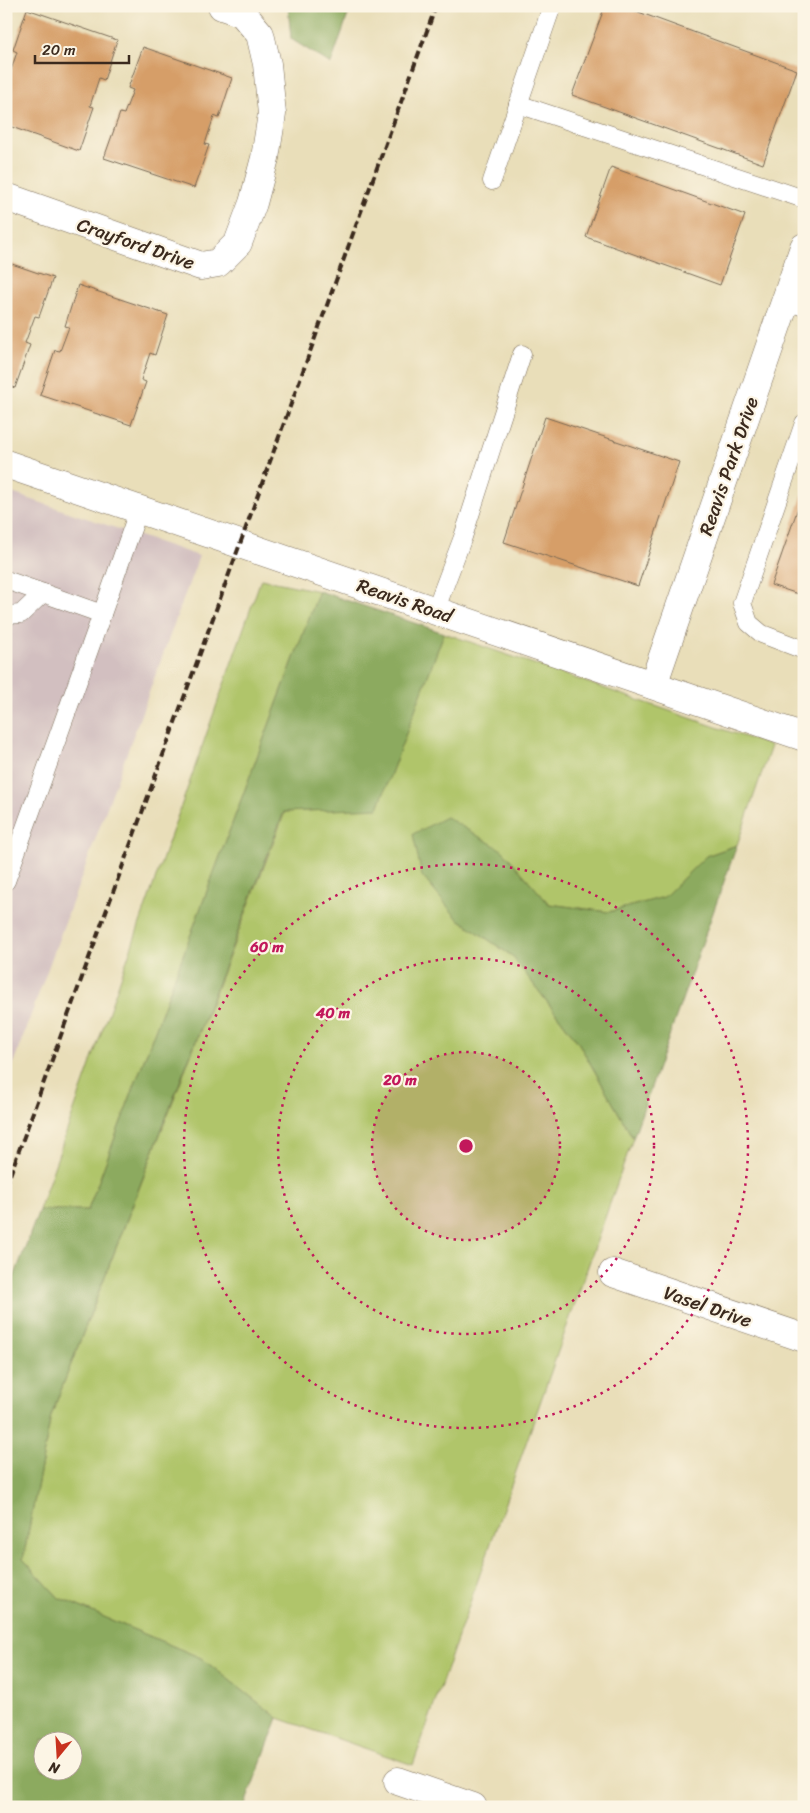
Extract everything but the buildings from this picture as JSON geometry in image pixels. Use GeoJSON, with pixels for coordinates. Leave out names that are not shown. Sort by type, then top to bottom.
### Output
{"type":"FeatureCollection","features":[{"type":"Feature","properties":{"kind":"street","name":"Crayford Drive"},"geometry":{"type":"LineString","coordinates":[[6,197],[201,266],[218,263],[238,243],[253,203],[265,158],[272,114],[267,64],[260,34],[242,13],[222,6]]}},
{"type":"Feature","properties":{"kind":"street","name":"Reavis Park Drive"},"geometry":{"type":"LineString","coordinates":[[653,685],[794,303],[804,247]]}},
{"type":"Feature","properties":{"kind":"street","name":"Reavis Road"},"geometry":{"type":"LineString","coordinates":[[6,464],[804,736]]}},
{"type":"Feature","properties":{"kind":"street","name":"Vasel Drive"},"geometry":{"type":"LineString","coordinates":[[613,1274],[804,1338]]}},
{"type":"Feature","properties":{"kind":"street"},"geometry":{"type":"LineString","coordinates":[[398,1781],[473,1807]]}},
{"type":"Feature","properties":{"kind":"lane"},"geometry":{"type":"LineString","coordinates":[[492,181],[552,6]]}},
{"type":"Feature","properties":{"kind":"lane"},"geometry":{"type":"LineString","coordinates":[[518,104],[804,199]]}},
{"type":"Feature","properties":{"kind":"lane"},"geometry":{"type":"LineString","coordinates":[[435,611],[463,537],[522,354]]}},
{"type":"Feature","properties":{"kind":"lane"},"geometry":{"type":"LineString","coordinates":[[804,423],[742,602],[749,623],[762,634],[804,650]]}},
{"type":"Feature","properties":{"kind":"lane"},"geometry":{"type":"LineString","coordinates":[[6,881],[139,508]]}},
{"type":"Feature","properties":{"kind":"lane"},"geometry":{"type":"LineString","coordinates":[[6,580],[102,614]]}},
{"type":"Feature","properties":{"kind":"lane"},"geometry":{"type":"LineString","coordinates":[[6,615],[21,614],[43,593]]}},
{"type":"Feature","properties":{"kind":"shaded area"},"geometry":{"type":"Polygon","coordinates":[[[6,491],[199,556],[6,1083],[6,491]]]}},
{"type":"Feature","properties":{"kind":"green space"},"geometry":{"type":"Polygon","coordinates":[[[288,6],[351,6],[331,64],[291,39],[288,6]]]}},
{"type":"Feature","properties":{"kind":"green space"},"geometry":{"type":"Polygon","coordinates":[[[261,579],[319,591],[88,1210],[39,1210],[261,579]]]}},
{"type":"Feature","properties":{"kind":"green space"},"geometry":{"type":"Polygon","coordinates":[[[319,591],[444,633],[378,808],[284,812],[51,1416],[23,1559],[59,1598],[201,1658],[278,1718],[244,1807],[6,1807],[6,1299],[39,1210],[88,1210],[319,591]]]}},
{"type":"Feature","properties":{"kind":"green space"},"geometry":{"type":"Polygon","coordinates":[[[444,633],[771,746],[737,845],[706,856],[665,897],[609,912],[549,904],[502,850],[457,918],[512,956],[578,1042],[633,1138],[413,1765],[278,1718],[201,1658],[59,1598],[23,1559],[51,1416],[285,812],[378,807],[444,633]]]}},
{"type":"Feature","properties":{"kind":"green space"},"geometry":{"type":"Polygon","coordinates":[[[446,817],[502,850],[549,904],[609,912],[664,897],[706,856],[737,845],[633,1138],[578,1042],[512,956],[457,918],[422,876],[413,834],[446,817]]]}},
{"type":"Feature","properties":{"kind":"railway"},"geometry":{"type":"LineString","coordinates":[[6,1186],[436,6]]}}]}
